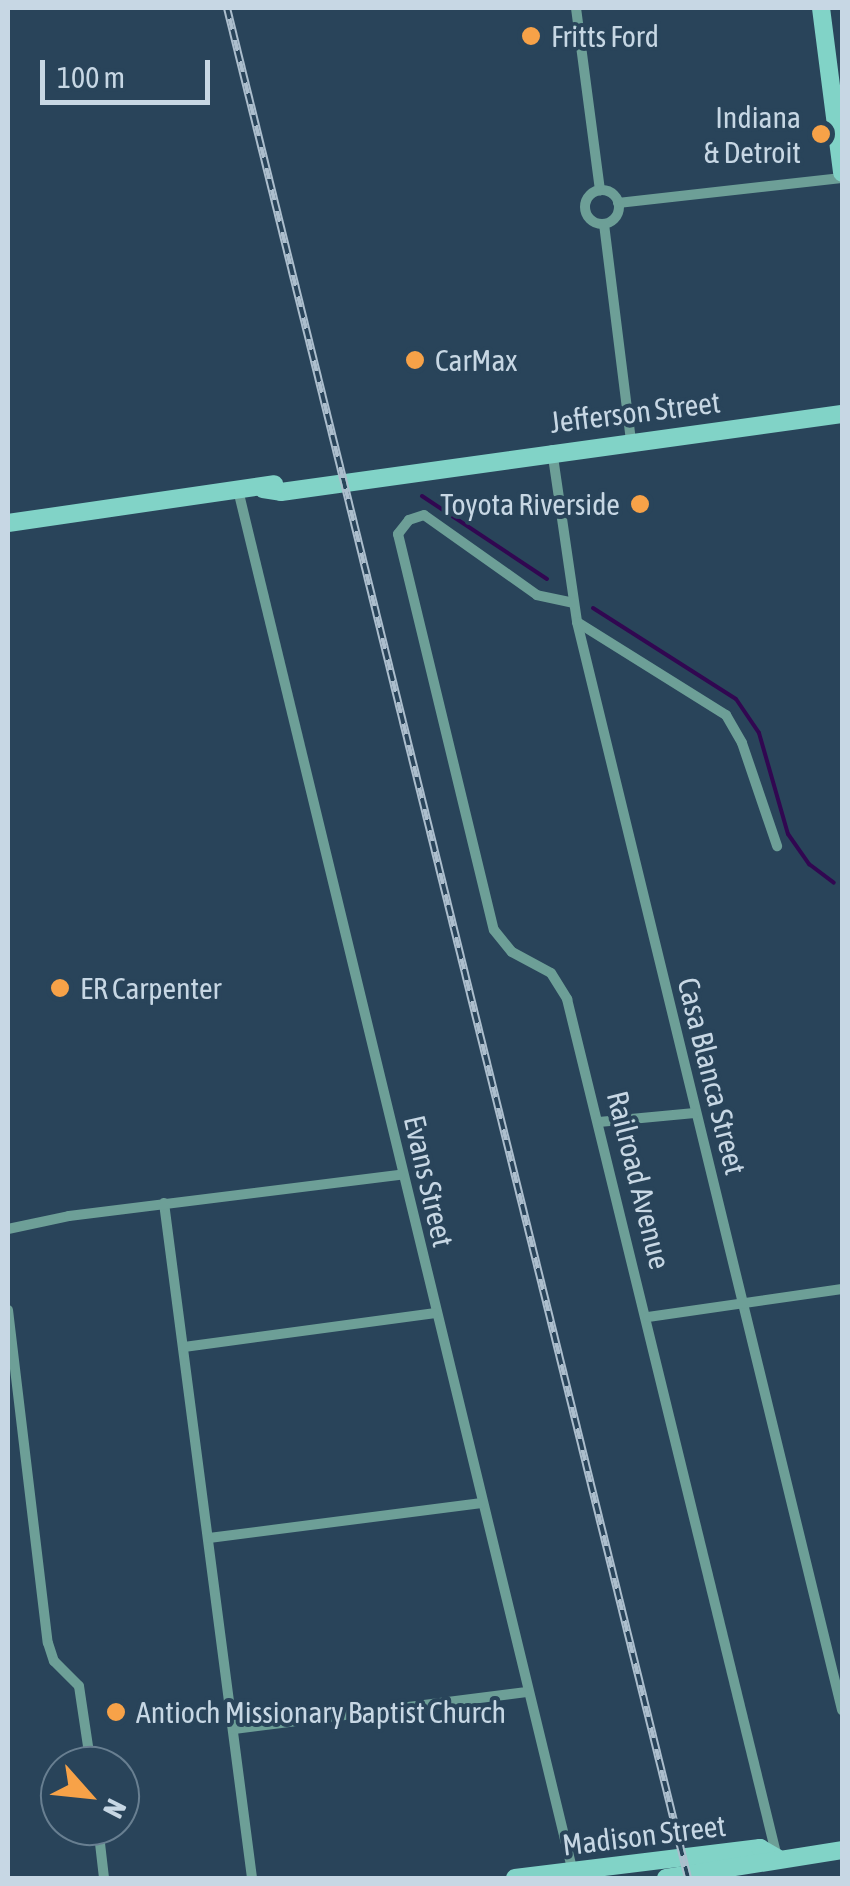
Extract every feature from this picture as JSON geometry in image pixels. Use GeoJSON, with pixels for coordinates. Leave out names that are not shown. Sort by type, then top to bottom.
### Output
{"type":"FeatureCollection","features":[{"type":"Feature","properties":{"kind":"street"},"geometry":{"type":"LineString","coordinates":[[576,8],[600,190],[584,210],[604,224],[631,440]]}},
{"type":"Feature","properties":{"kind":"street"},"geometry":{"type":"LineString","coordinates":[[600,190],[618,203],[842,175],[821,8]]}},
{"type":"Feature","properties":{"kind":"street"},"geometry":{"type":"LineString","coordinates":[[604,224],[614,219],[618,203]]}},
{"type":"Feature","properties":{"kind":"street","name":"Jefferson Street"},"geometry":{"type":"LineString","coordinates":[[8,523],[240,494],[345,472],[434,466],[842,414]]}},
{"type":"Feature","properties":{"kind":"street","name":"Casa Blanca Street"},"geometry":{"type":"LineString","coordinates":[[552,450],[577,622],[842,1710]]}},
{"type":"Feature","properties":{"kind":"street","name":"Evans Street"},"geometry":{"type":"LineString","coordinates":[[240,494],[400,1176],[574,1875]]}},
{"type":"Feature","properties":{"kind":"street","name":"Railroad Avenue"},"geometry":{"type":"LineString","coordinates":[[574,603],[538,595],[458,538],[416,516],[398,534],[494,930],[512,952],[560,982],[648,1317],[778,1858]]}},
{"type":"Feature","properties":{"kind":"street"},"geometry":{"type":"LineString","coordinates":[[577,622],[726,715],[742,743],[777,846]]}},
{"type":"Feature","properties":{"kind":"street"},"geometry":{"type":"LineString","coordinates":[[599,1122],[695,1113]]}},
{"type":"Feature","properties":{"kind":"street"},"geometry":{"type":"LineString","coordinates":[[8,1230],[164,1203],[400,1176]]}},
{"type":"Feature","properties":{"kind":"street"},"geometry":{"type":"LineString","coordinates":[[164,1203],[252,1878]]}},
{"type":"Feature","properties":{"kind":"street"},"geometry":{"type":"LineString","coordinates":[[648,1317],[842,1290]]}},
{"type":"Feature","properties":{"kind":"street"},"geometry":{"type":"LineString","coordinates":[[8,1310],[48,1643],[54,1662],[80,1686],[88,1746]]}},
{"type":"Feature","properties":{"kind":"street"},"geometry":{"type":"LineString","coordinates":[[184,1348],[434,1313]]}},
{"type":"Feature","properties":{"kind":"street"},"geometry":{"type":"LineString","coordinates":[[209,1538],[482,1503]]}},
{"type":"Feature","properties":{"kind":"street"},"geometry":{"type":"LineString","coordinates":[[234,1730],[527,1692]]}},
{"type":"Feature","properties":{"kind":"street"},"geometry":{"type":"LineString","coordinates":[[100,1846],[104,1878]]}},
{"type":"Feature","properties":{"kind":"street","name":"Madison Street"},"geometry":{"type":"LineString","coordinates":[[515,1878],[574,1875],[760,1848],[778,1858]]}},
{"type":"Feature","properties":{"kind":"street","name":"Madison Street"},"geometry":{"type":"LineString","coordinates":[[666,1878],[842,1850]]}},
{"type":"Feature","properties":{"kind":"waterway"},"geometry":{"type":"LineString","coordinates":[[422,496],[547,579]]}},
{"type":"Feature","properties":{"kind":"waterway"},"geometry":{"type":"LineString","coordinates":[[593,608],[736,699],[759,733],[788,834],[809,864],[834,883]]}},
{"type":"Feature","properties":{"kind":"railway"},"geometry":{"type":"LineString","coordinates":[[227,8],[688,1878]]}},
{"type":"Feature","properties":{"kind":"place","name":"Fritts Ford"},"geometry":{"type":"Point","coordinates":[531,36]}},
{"type":"Feature","properties":{"kind":"place","name":"Indiana & Detroit"},"geometry":{"type":"Point","coordinates":[821,134]}},
{"type":"Feature","properties":{"kind":"place","name":"CarMax"},"geometry":{"type":"Point","coordinates":[415,360]}},
{"type":"Feature","properties":{"kind":"place","name":"Toyota Riverside"},"geometry":{"type":"Point","coordinates":[640,504]}},
{"type":"Feature","properties":{"kind":"place","name":"ER Carpenter"},"geometry":{"type":"Point","coordinates":[60,988]}},
{"type":"Feature","properties":{"kind":"place","name":"Antioch Missionary Baptist Church"},"geometry":{"type":"Point","coordinates":[116,1712]}}]}
